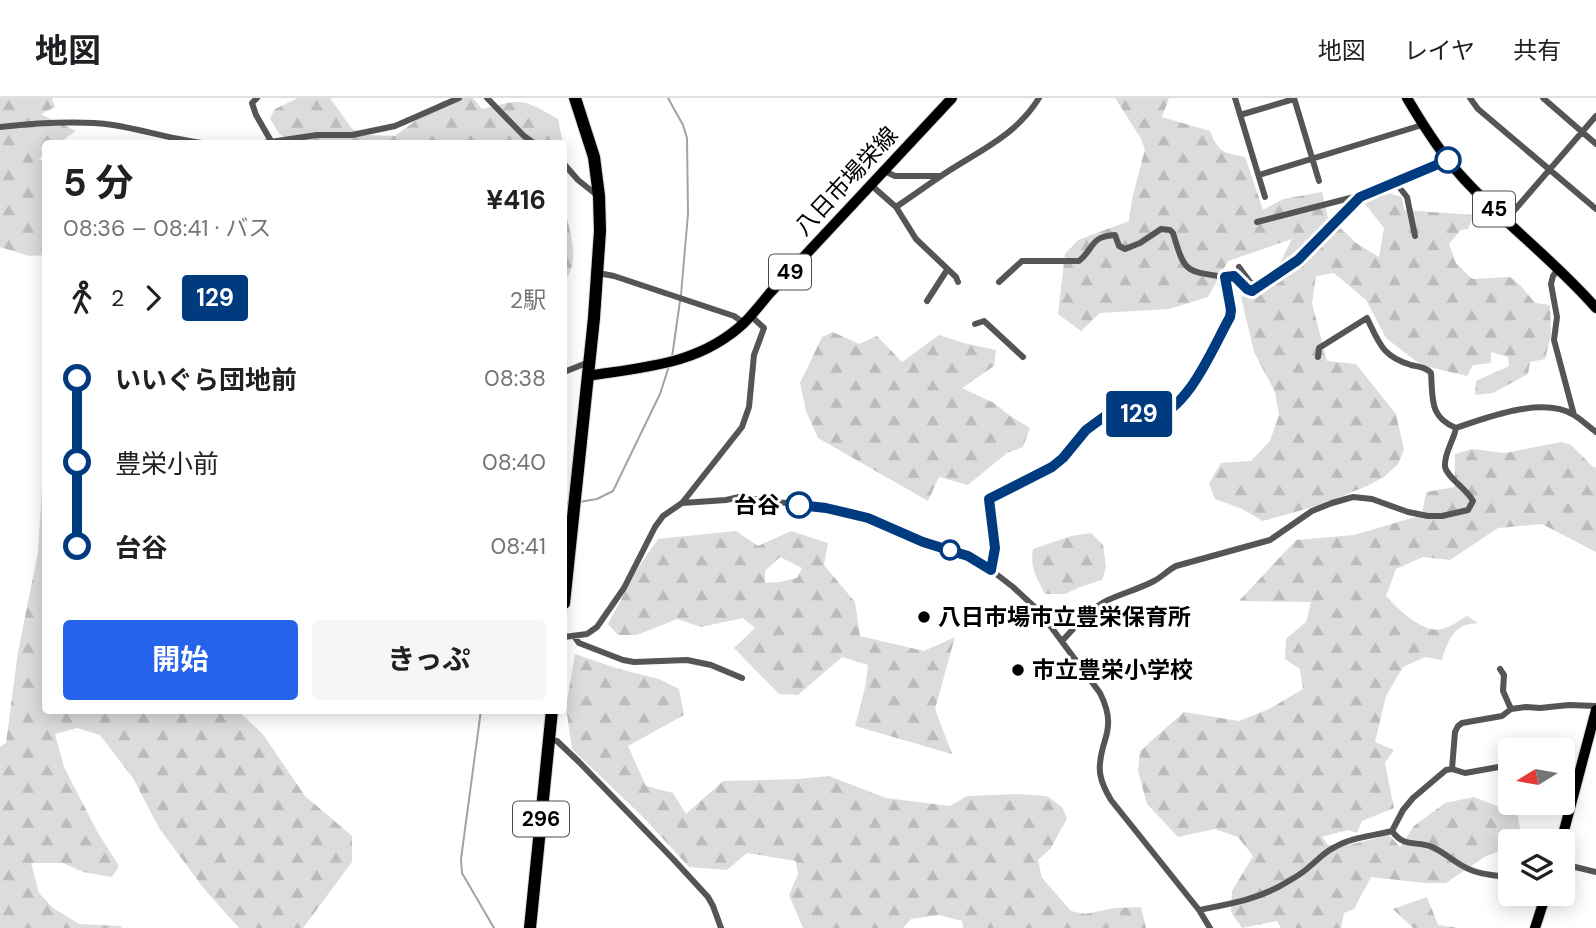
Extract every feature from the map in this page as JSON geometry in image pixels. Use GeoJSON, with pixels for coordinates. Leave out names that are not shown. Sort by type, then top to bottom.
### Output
{"type":"FeatureCollection","features":[{"type":"Feature","properties":{"kind":"highway"},"geometry":{"type":"LineString","coordinates":[[567,573],[600,231],[594,157],[575,98]]}},
{"type":"Feature","properties":{"kind":"highway","name":"296"},"geometry":{"type":"LineString","coordinates":[[530,928],[552,714]]}},
{"type":"Feature","properties":{"kind":"main road","name":"八日市場栄線"},"geometry":{"type":"LineString","coordinates":[[587,376],[683,359],[702,352],[725,338],[747,319],[953,98]]}},
{"type":"Feature","properties":{"kind":"main road","name":"45"},"geometry":{"type":"LineString","coordinates":[[1407,98],[1422,125],[1463,178],[1596,308]]}},
{"type":"Feature","properties":{"kind":"main road"},"geometry":{"type":"LineString","coordinates":[[1564,829],[1596,708]]}},
{"type":"Feature","properties":{"kind":"main road"},"geometry":{"type":"LineString","coordinates":[[1535,928],[1542,906]]}},
{"type":"Feature","properties":{"kind":"street"},"geometry":{"type":"LineString","coordinates":[[257,98],[253,103],[256,115],[270,140]]}},
{"type":"Feature","properties":{"kind":"street"},"geometry":{"type":"LineString","coordinates":[[298,140],[317,135],[352,135],[395,126],[459,98]]}},
{"type":"Feature","properties":{"kind":"street"},"geometry":{"type":"LineString","coordinates":[[487,98],[530,140]]}},
{"type":"Feature","properties":{"kind":"street"},"geometry":{"type":"LineString","coordinates":[[896,207],[1008,134],[1039,98]]}},
{"type":"Feature","properties":{"kind":"street"},"geometry":{"type":"LineString","coordinates":[[1235,98],[1265,197]]}},
{"type":"Feature","properties":{"kind":"street"},"geometry":{"type":"LineString","coordinates":[[1470,98],[1478,108],[1596,209]]}},
{"type":"Feature","properties":{"kind":"street"},"geometry":{"type":"LineString","coordinates":[[1543,98],[1596,144]]}},
{"type":"Feature","properties":{"kind":"street"},"geometry":{"type":"LineString","coordinates":[[1240,115],[1294,99],[1319,181]]}},
{"type":"Feature","properties":{"kind":"street"},"geometry":{"type":"LineString","coordinates":[[1506,220],[1596,116]]}},
{"type":"Feature","properties":{"kind":"street"},"geometry":{"type":"LineString","coordinates":[[0,127],[86,122],[182,140]]}},
{"type":"Feature","properties":{"kind":"street"},"geometry":{"type":"LineString","coordinates":[[1259,175],[1422,125]]}},
{"type":"Feature","properties":{"kind":"street"},"geometry":{"type":"LineString","coordinates":[[999,282],[1022,261],[1079,261],[1089,247],[1104,235],[1115,235],[1119,246],[1125,248],[1140,243],[1161,229],[1166,229],[1173,233],[1185,266],[1198,273],[1234,276],[1250,291],[1298,260],[1360,197],[1448,160]]}},
{"type":"Feature","properties":{"kind":"street"},"geometry":{"type":"LineString","coordinates":[[567,171],[599,196]]}},
{"type":"Feature","properties":{"kind":"street"},"geometry":{"type":"LineString","coordinates":[[884,171],[895,176],[941,176]]}},
{"type":"Feature","properties":{"kind":"street"},"geometry":{"type":"LineString","coordinates":[[1395,182],[1407,197],[1415,236]]}},
{"type":"Feature","properties":{"kind":"street"},"geometry":{"type":"LineString","coordinates":[[871,185],[896,207],[916,239],[958,282]]}},
{"type":"Feature","properties":{"kind":"street"},"geometry":{"type":"LineString","coordinates":[[1257,222],[1360,197]]}},
{"type":"Feature","properties":{"kind":"street"},"geometry":{"type":"LineString","coordinates":[[1239,267],[1250,282],[1259,287]]}},
{"type":"Feature","properties":{"kind":"street"},"geometry":{"type":"LineString","coordinates":[[1558,269],[1551,284],[1557,317],[1554,340],[1574,415]]}},
{"type":"Feature","properties":{"kind":"street"},"geometry":{"type":"LineString","coordinates":[[927,300],[947,270]]}},
{"type":"Feature","properties":{"kind":"street"},"geometry":{"type":"LineString","coordinates":[[567,637],[587,634],[597,627],[624,588],[654,527],[663,516],[682,503],[736,435],[746,419],[754,355],[764,328],[747,319],[598,273]]}},
{"type":"Feature","properties":{"kind":"street"},"geometry":{"type":"LineString","coordinates":[[991,570],[995,548],[989,499],[1052,467],[1086,430],[1119,406],[1132,408],[1151,420],[1162,416],[1174,406],[1192,386],[1230,317],[1225,277]]}},
{"type":"Feature","properties":{"kind":"street"},"geometry":{"type":"LineString","coordinates":[[1318,356],[1319,348],[1367,318],[1387,355],[1428,369],[1431,373],[1433,408],[1440,418],[1456,428],[1537,407],[1574,415],[1596,432]]}},
{"type":"Feature","properties":{"kind":"street"},"geometry":{"type":"LineString","coordinates":[[975,324],[984,321],[1023,357]]}},
{"type":"Feature","properties":{"kind":"street"},"geometry":{"type":"LineString","coordinates":[[567,371],[589,362]]}},
{"type":"Feature","properties":{"kind":"street"},"geometry":{"type":"LineString","coordinates":[[1063,640],[1084,618],[1106,601],[1155,581],[1176,566],[1270,540],[1312,511],[1332,503],[1353,497],[1371,499],[1428,516],[1468,510],[1473,501],[1470,495],[1446,470],[1445,464],[1456,428]]}},
{"type":"Feature","properties":{"kind":"street"},"geometry":{"type":"LineString","coordinates":[[682,503],[726,500],[739,496],[826,508],[868,518],[928,544],[968,556],[1013,587],[1040,612],[1063,640],[1106,706],[1108,728],[1099,774],[1103,788],[1199,910],[1210,928]]}},
{"type":"Feature","properties":{"kind":"street"},"geometry":{"type":"LineString","coordinates":[[574,636],[579,643],[587,647],[623,660],[687,660],[710,665],[742,678]]}},
{"type":"Feature","properties":{"kind":"street"},"geometry":{"type":"LineString","coordinates":[[1500,668],[1504,675],[1503,691],[1511,709]]}},
{"type":"Feature","properties":{"kind":"street"},"geometry":{"type":"LineString","coordinates":[[1452,769],[1454,738],[1458,726],[1462,723],[1502,716],[1511,709],[1526,706],[1540,708],[1569,705],[1596,708]]}},
{"type":"Feature","properties":{"kind":"street"},"geometry":{"type":"LineString","coordinates":[[549,740],[557,741],[579,762],[708,897],[721,928]]}},
{"type":"Feature","properties":{"kind":"street"},"geometry":{"type":"LineString","coordinates":[[1392,831],[1413,798],[1441,774],[1452,769],[1465,773],[1498,767]]}},
{"type":"Feature","properties":{"kind":"street"},"geometry":{"type":"LineString","coordinates":[[1575,773],[1579,774]]}},
{"type":"Feature","properties":{"kind":"street"},"geometry":{"type":"LineString","coordinates":[[1199,910],[1245,901],[1269,892],[1286,883],[1336,846],[1392,831]]}},
{"type":"Feature","properties":{"kind":"street"},"geometry":{"type":"LineString","coordinates":[[1392,831],[1398,839],[1406,843],[1430,846],[1470,870],[1498,875]]}},
{"type":"Feature","properties":{"kind":"street"},"geometry":{"type":"LineString","coordinates":[[1575,867],[1596,872]]}},
{"type":"Feature","properties":{"kind":"green space"},"geometry":{"type":"Polygon","coordinates":[[[0,98],[52,98],[55,107],[41,114],[76,131],[63,140],[42,140],[42,156],[38,159],[42,160],[42,255],[29,256],[0,247],[0,98]]]}},
{"type":"Feature","properties":{"kind":"green space"},"geometry":{"type":"Polygon","coordinates":[[[298,98],[330,98],[352,129],[366,135],[395,136],[442,101],[473,98],[482,109],[521,102],[558,119],[562,140],[287,140],[278,132],[270,118],[275,109],[298,98]]]}},
{"type":"Feature","properties":{"kind":"green space"},"geometry":{"type":"Polygon","coordinates":[[[1115,98],[1169,98],[1162,117],[1210,131],[1222,150],[1245,157],[1263,210],[1283,199],[1322,192],[1329,222],[1379,257],[1384,228],[1365,204],[1384,192],[1402,197],[1404,210],[1474,215],[1468,229],[1461,230],[1449,244],[1456,263],[1472,279],[1510,277],[1535,303],[1550,305],[1551,335],[1545,359],[1530,362],[1528,374],[1493,393],[1475,395],[1476,381],[1509,366],[1508,357],[1491,352],[1491,363],[1473,365],[1467,376],[1421,365],[1386,338],[1366,300],[1334,273],[1316,276],[1312,303],[1327,361],[1356,364],[1396,414],[1404,450],[1398,464],[1384,477],[1367,486],[1320,505],[1263,521],[1240,508],[1215,499],[1209,484],[1221,463],[1251,461],[1270,441],[1279,415],[1275,392],[1254,352],[1241,297],[1278,267],[1292,239],[1228,261],[1208,297],[1169,309],[1100,313],[1081,331],[1058,314],[1065,254],[1078,240],[1129,221],[1145,149],[1115,98]]]}},
{"type":"Feature","properties":{"kind":"green space"},"geometry":{"type":"Polygon","coordinates":[[[567,217],[573,245],[567,277],[567,217]]]}},
{"type":"Feature","properties":{"kind":"green space"},"geometry":{"type":"Polygon","coordinates":[[[833,332],[859,344],[877,336],[902,362],[939,335],[996,350],[994,366],[962,388],[994,403],[1030,428],[1023,447],[1007,453],[968,485],[939,477],[928,501],[818,438],[806,411],[800,383],[822,337],[833,332]]]}},
{"type":"Feature","properties":{"kind":"green space"},"geometry":{"type":"Polygon","coordinates":[[[1561,442],[1571,445],[1596,468],[1596,552],[1542,524],[1498,528],[1450,560],[1423,557],[1396,569],[1386,596],[1411,619],[1435,630],[1449,627],[1467,616],[1478,623],[1468,624],[1457,630],[1447,645],[1442,660],[1425,657],[1403,667],[1386,696],[1375,742],[1394,750],[1385,763],[1394,808],[1362,821],[1357,833],[1348,830],[1322,837],[1328,845],[1349,845],[1389,835],[1400,847],[1414,826],[1445,803],[1474,797],[1498,807],[1498,816],[1518,816],[1520,829],[1498,829],[1498,852],[1486,856],[1446,883],[1371,877],[1354,909],[1344,913],[1341,928],[1281,928],[1277,921],[1242,928],[1231,912],[1232,891],[1253,856],[1238,837],[1215,829],[1178,837],[1147,804],[1138,771],[1140,751],[1184,712],[1239,721],[1269,709],[1303,689],[1300,669],[1285,659],[1286,639],[1306,622],[1311,602],[1239,601],[1296,540],[1354,535],[1422,515],[1426,492],[1455,487],[1455,454],[1472,449],[1505,453],[1561,442]]]}},
{"type":"Feature","properties":{"kind":"green space"},"geometry":{"type":"Polygon","coordinates":[[[42,491],[42,714],[241,714],[262,733],[305,796],[352,836],[352,862],[303,928],[239,928],[205,890],[159,828],[133,778],[100,735],[77,728],[55,734],[64,767],[98,833],[119,866],[112,877],[83,872],[63,863],[31,863],[39,893],[53,908],[79,924],[122,928],[0,928],[0,747],[6,743],[18,652],[38,552],[42,491]]]}},
{"type":"Feature","properties":{"kind":"green space"},"geometry":{"type":"Polygon","coordinates":[[[736,531],[758,546],[791,531],[828,543],[824,565],[855,602],[860,636],[924,651],[955,637],[935,709],[952,754],[855,726],[868,665],[842,657],[798,695],[779,694],[734,648],[755,628],[743,618],[701,627],[677,619],[637,635],[618,635],[608,624],[638,568],[658,539],[736,531]],[[780,557],[765,571],[765,583],[797,578],[802,568],[780,557]]]}},
{"type":"Feature","properties":{"kind":"green space"},"geometry":{"type":"Polygon","coordinates":[[[1091,533],[1103,545],[1106,567],[1102,580],[1065,594],[1045,594],[1033,567],[1033,549],[1071,536],[1091,533]]]}},
{"type":"Feature","properties":{"kind":"green space"},"geometry":{"type":"Polygon","coordinates":[[[575,654],[659,679],[679,689],[684,715],[628,746],[646,786],[673,793],[686,814],[723,781],[829,776],[886,798],[950,806],[967,796],[1047,796],[1062,807],[1067,818],[1051,848],[1038,860],[1042,878],[1071,911],[1085,914],[1115,908],[1141,907],[1146,928],[963,928],[962,921],[939,915],[911,919],[903,928],[803,928],[789,895],[798,874],[796,861],[747,853],[727,870],[689,867],[644,818],[572,749],[567,701],[575,654]]]}},
{"type":"Feature","properties":{"kind":"green space"},"geometry":{"type":"Polygon","coordinates":[[[1427,897],[1438,925],[1458,928],[1413,928],[1393,909],[1427,897]]]}},
{"type":"Feature","properties":{"kind":"waterway"},"geometry":{"type":"LineString","coordinates":[[668,98],[687,138],[688,214],[681,295]]}},
{"type":"Feature","properties":{"kind":"waterway"},"geometry":{"type":"LineString","coordinates":[[672,357],[680,301]]}},
{"type":"Feature","properties":{"kind":"waterway"},"geometry":{"type":"LineString","coordinates":[[579,502],[597,499],[613,491],[660,394],[669,366]]}},
{"type":"Feature","properties":{"kind":"waterway"},"geometry":{"type":"LineString","coordinates":[[480,714],[461,859],[462,873],[494,928]]}},
{"type":"Feature","properties":{"kind":"bus line","name":"129"},"geometry":{"type":"LineString","coordinates":[[799,505],[868,518],[923,542],[968,556],[991,570],[995,548],[989,499],[1052,467],[1086,430],[1119,406],[1132,408],[1151,420],[1162,416],[1174,406],[1192,386],[1230,317],[1225,277],[1234,276],[1252,291],[1298,260],[1360,197],[1448,160]]}},
{"type":"Feature","properties":{"kind":"place","name":"台谷"},"geometry":{"type":"Point","coordinates":[799,505]}},
{"type":"Feature","properties":{"kind":"place","name":"八日市場市立豊栄保育所"},"geometry":{"type":"Point","coordinates":[924,617]}},
{"type":"Feature","properties":{"kind":"place","name":"市立豊栄小学校"},"geometry":{"type":"Point","coordinates":[1018,670]}}]}
